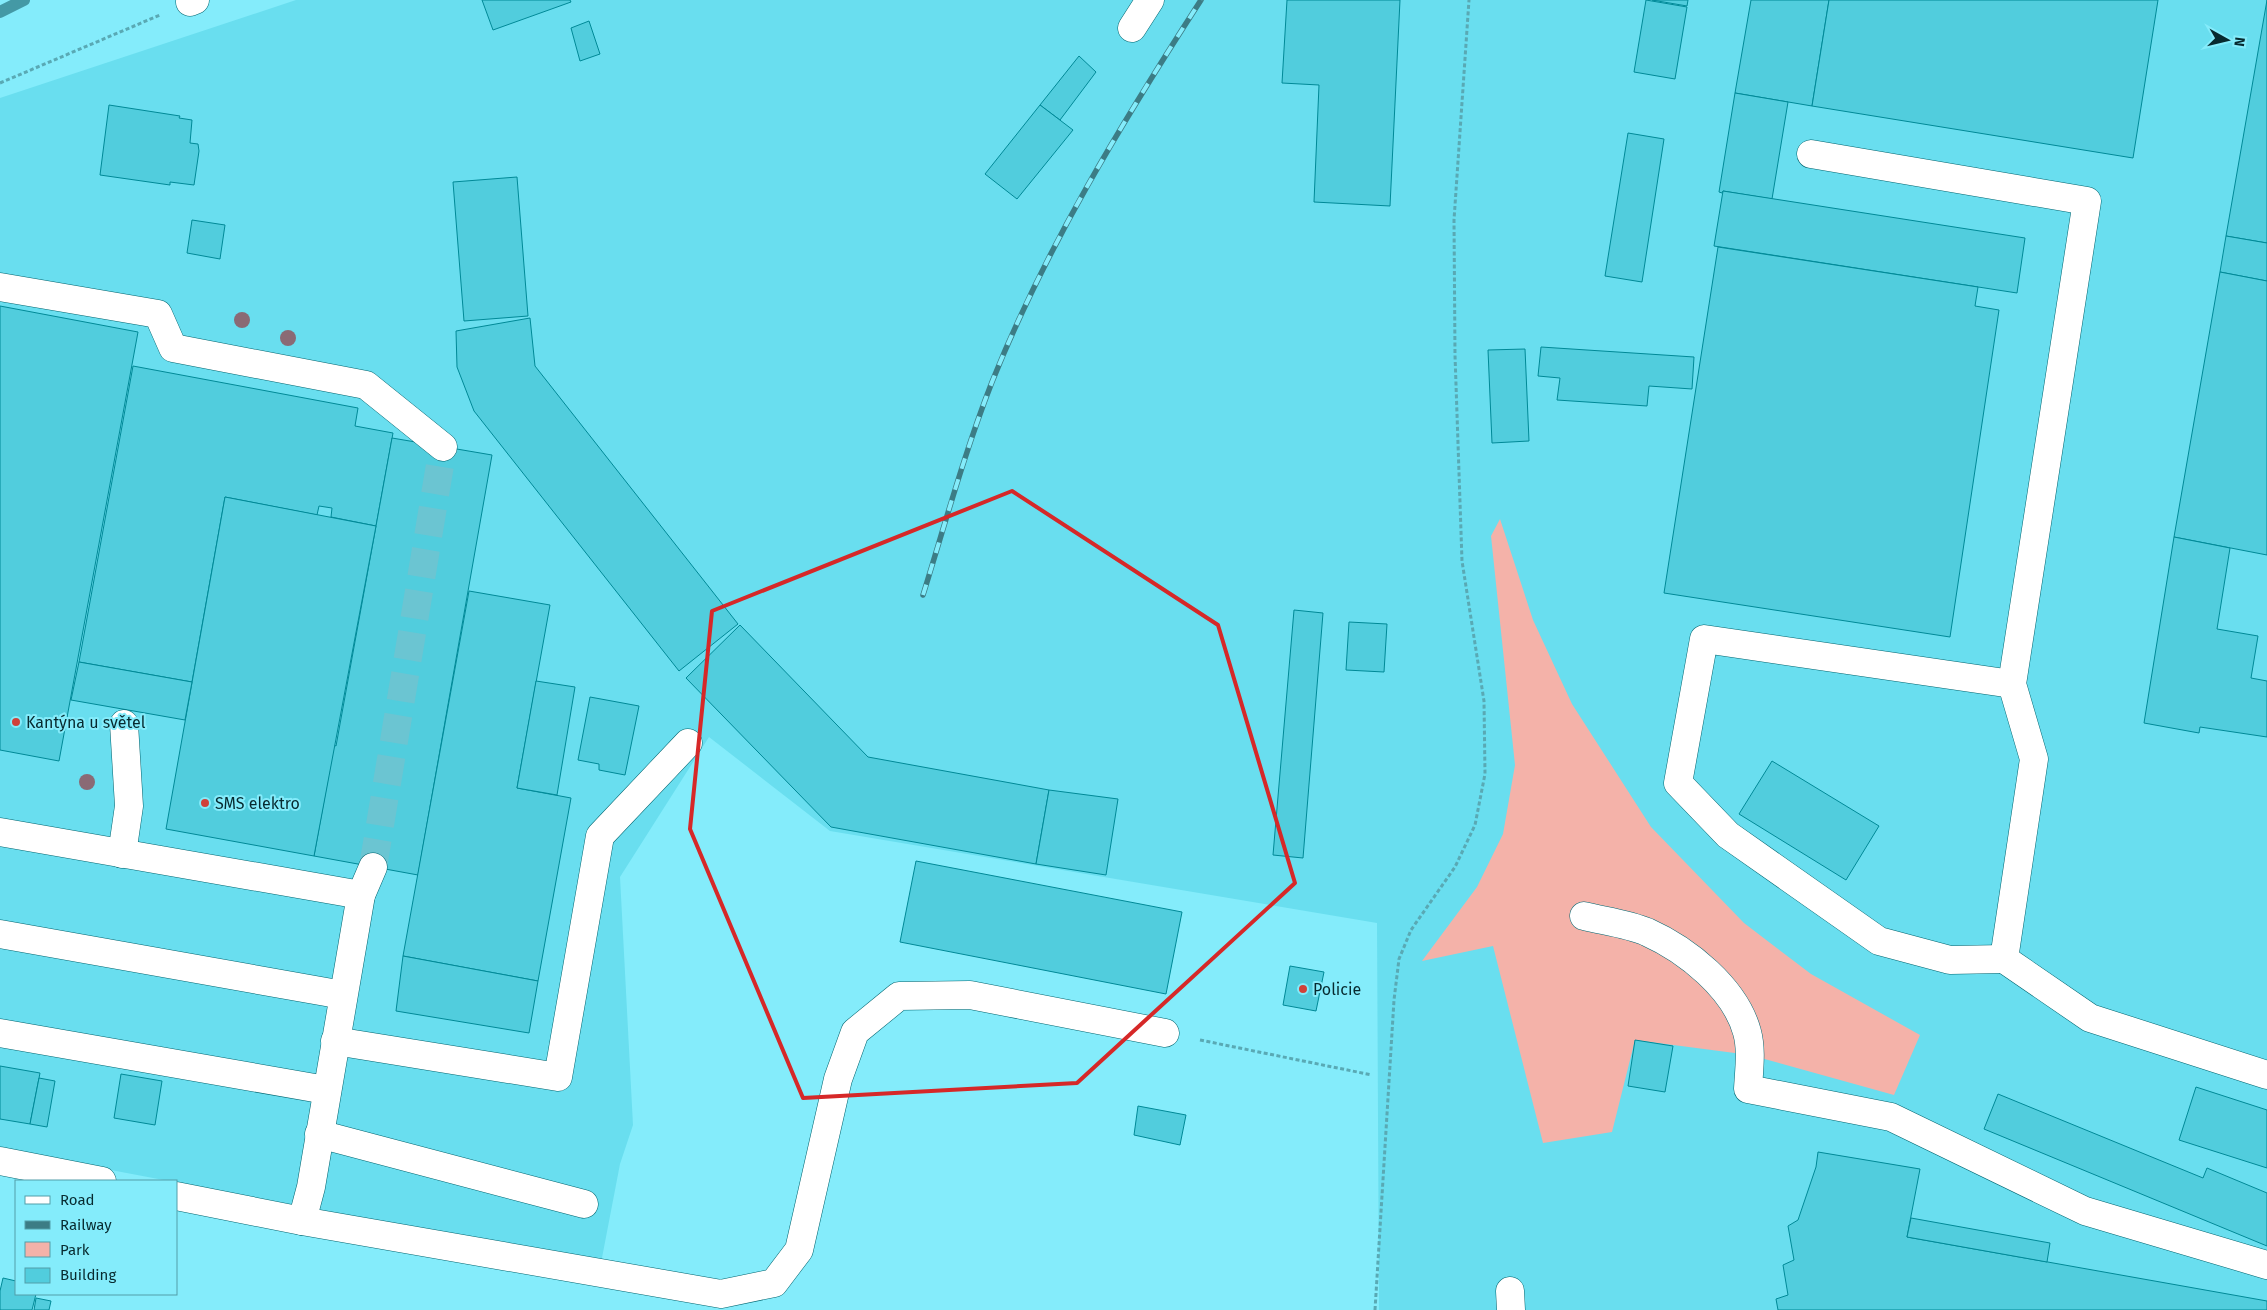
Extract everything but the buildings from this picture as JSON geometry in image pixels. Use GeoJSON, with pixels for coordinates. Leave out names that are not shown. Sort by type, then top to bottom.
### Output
{"type":"FeatureCollection","features":[{"type":"Feature","properties":{"kind":"lane"},"geometry":{"type":"LineString","coordinates":[[1132,28],[1150,0]]}},
{"type":"Feature","properties":{"kind":"lane"},"geometry":{"type":"LineString","coordinates":[[1811,154],[2087,201],[2012,684],[2034,760],[2004,959]]}},
{"type":"Feature","properties":{"kind":"lane"},"geometry":{"type":"LineString","coordinates":[[0,287],[158,314],[173,348],[366,385],[443,447]]}},
{"type":"Feature","properties":{"kind":"lane"},"geometry":{"type":"LineString","coordinates":[[2012,684],[1704,639],[1678,783],[1728,835],[1879,941],[1950,960],[2004,959],[2090,1018],[2267,1075]]}},
{"type":"Feature","properties":{"kind":"lane"},"geometry":{"type":"LineString","coordinates":[[122,854],[129,806],[124,724]]}},
{"type":"Feature","properties":{"kind":"lane"},"geometry":{"type":"LineString","coordinates":[[335,1041],[558,1076],[600,836],[688,743]]}},
{"type":"Feature","properties":{"kind":"lane"},"geometry":{"type":"LineString","coordinates":[[0,832],[361,896]]}},
{"type":"Feature","properties":{"kind":"lane"},"geometry":{"type":"LineString","coordinates":[[302,1221],[320,1134],[326,1090],[361,896],[374,867]]}},
{"type":"Feature","properties":{"kind":"lane"},"geometry":{"type":"LineString","coordinates":[[1584,916],[1646,932],[1687,954],[1734,1002],[1747,1032],[1750,1055],[1748,1089],[1891,1117],[2085,1212],[2267,1265]]}},
{"type":"Feature","properties":{"kind":"lane"},"geometry":{"type":"LineString","coordinates":[[0,934],[343,995]]}},
{"type":"Feature","properties":{"kind":"lane"},"geometry":{"type":"LineString","coordinates":[[178,1196],[302,1221],[721,1294],[774,1283],[799,1250],[838,1079],[855,1032],[899,996],[970,995],[1165,1033]]}},
{"type":"Feature","properties":{"kind":"lane"},"geometry":{"type":"LineString","coordinates":[[0,1033],[326,1090]]}},
{"type":"Feature","properties":{"kind":"lane"},"geometry":{"type":"LineString","coordinates":[[320,1134],[584,1204]]}},
{"type":"Feature","properties":{"kind":"lane"},"geometry":{"type":"LineString","coordinates":[[0,1161],[97,1180]]}},
{"type":"Feature","properties":{"kind":"path"},"geometry":{"type":"LineString","coordinates":[[1376,1310],[1394,1000],[1399,959],[1411,930],[1455,867],[1471,834],[1475,825],[1485,774],[1484,701],[1462,562],[1455,355],[1454,220],[1469,0]]}},
{"type":"Feature","properties":{"kind":"path"},"geometry":{"type":"LineString","coordinates":[[0,83],[193,1]]}},
{"type":"Feature","properties":{"kind":"path"},"geometry":{"type":"LineString","coordinates":[[1165,1033],[1372,1075]]}},
{"type":"Feature","properties":{"kind":"highlighted area"},"geometry":{"type":"Polygon","coordinates":[[[1012,491],[1218,625],[1295,883],[1077,1083],[803,1098],[690,829],[712,611],[1012,491]]]}},
{"type":"Feature","properties":{"kind":"shaded area"},"geometry":{"type":"Polygon","coordinates":[[[296,0],[2267,0],[2267,1310],[1379,1310],[1377,923],[830,831],[709,737],[620,877],[633,1125],[620,1164],[601,1263],[178,1183],[178,1180],[163,1180],[0,1149],[0,98],[296,0]]]}},
{"type":"Feature","properties":{"kind":"green space"},"geometry":{"type":"Polygon","coordinates":[[[1500,519],[1533,620],[1572,704],[1651,827],[1744,923],[1811,974],[1920,1035],[1894,1095],[1750,1055],[1635,1040],[1612,1132],[1543,1143],[1493,946],[1422,961],[1477,887],[1503,834],[1515,765],[1491,536],[1500,519]]]}},
{"type":"Feature","properties":{"kind":"waterway"},"geometry":{"type":"LineString","coordinates":[[0,12],[24,0]]}},
{"type":"Feature","properties":{"kind":"tunnel"},"geometry":{"type":"LineString","coordinates":[[373,867],[443,447]]}},
{"type":"Feature","properties":{"kind":"railway"},"geometry":{"type":"LineString","coordinates":[[923,595],[973,434],[992,382],[1036,282],[1115,138],[1201,0]]}},
{"type":"Feature","properties":{"kind":"place","name":"Kantýna u světel"},"geometry":{"type":"Point","coordinates":[16,722]}},
{"type":"Feature","properties":{"kind":"place","name":"SMS elektro"},"geometry":{"type":"Point","coordinates":[205,803]}},
{"type":"Feature","properties":{"kind":"place","name":"Policie"},"geometry":{"type":"Point","coordinates":[1303,989]}}]}
